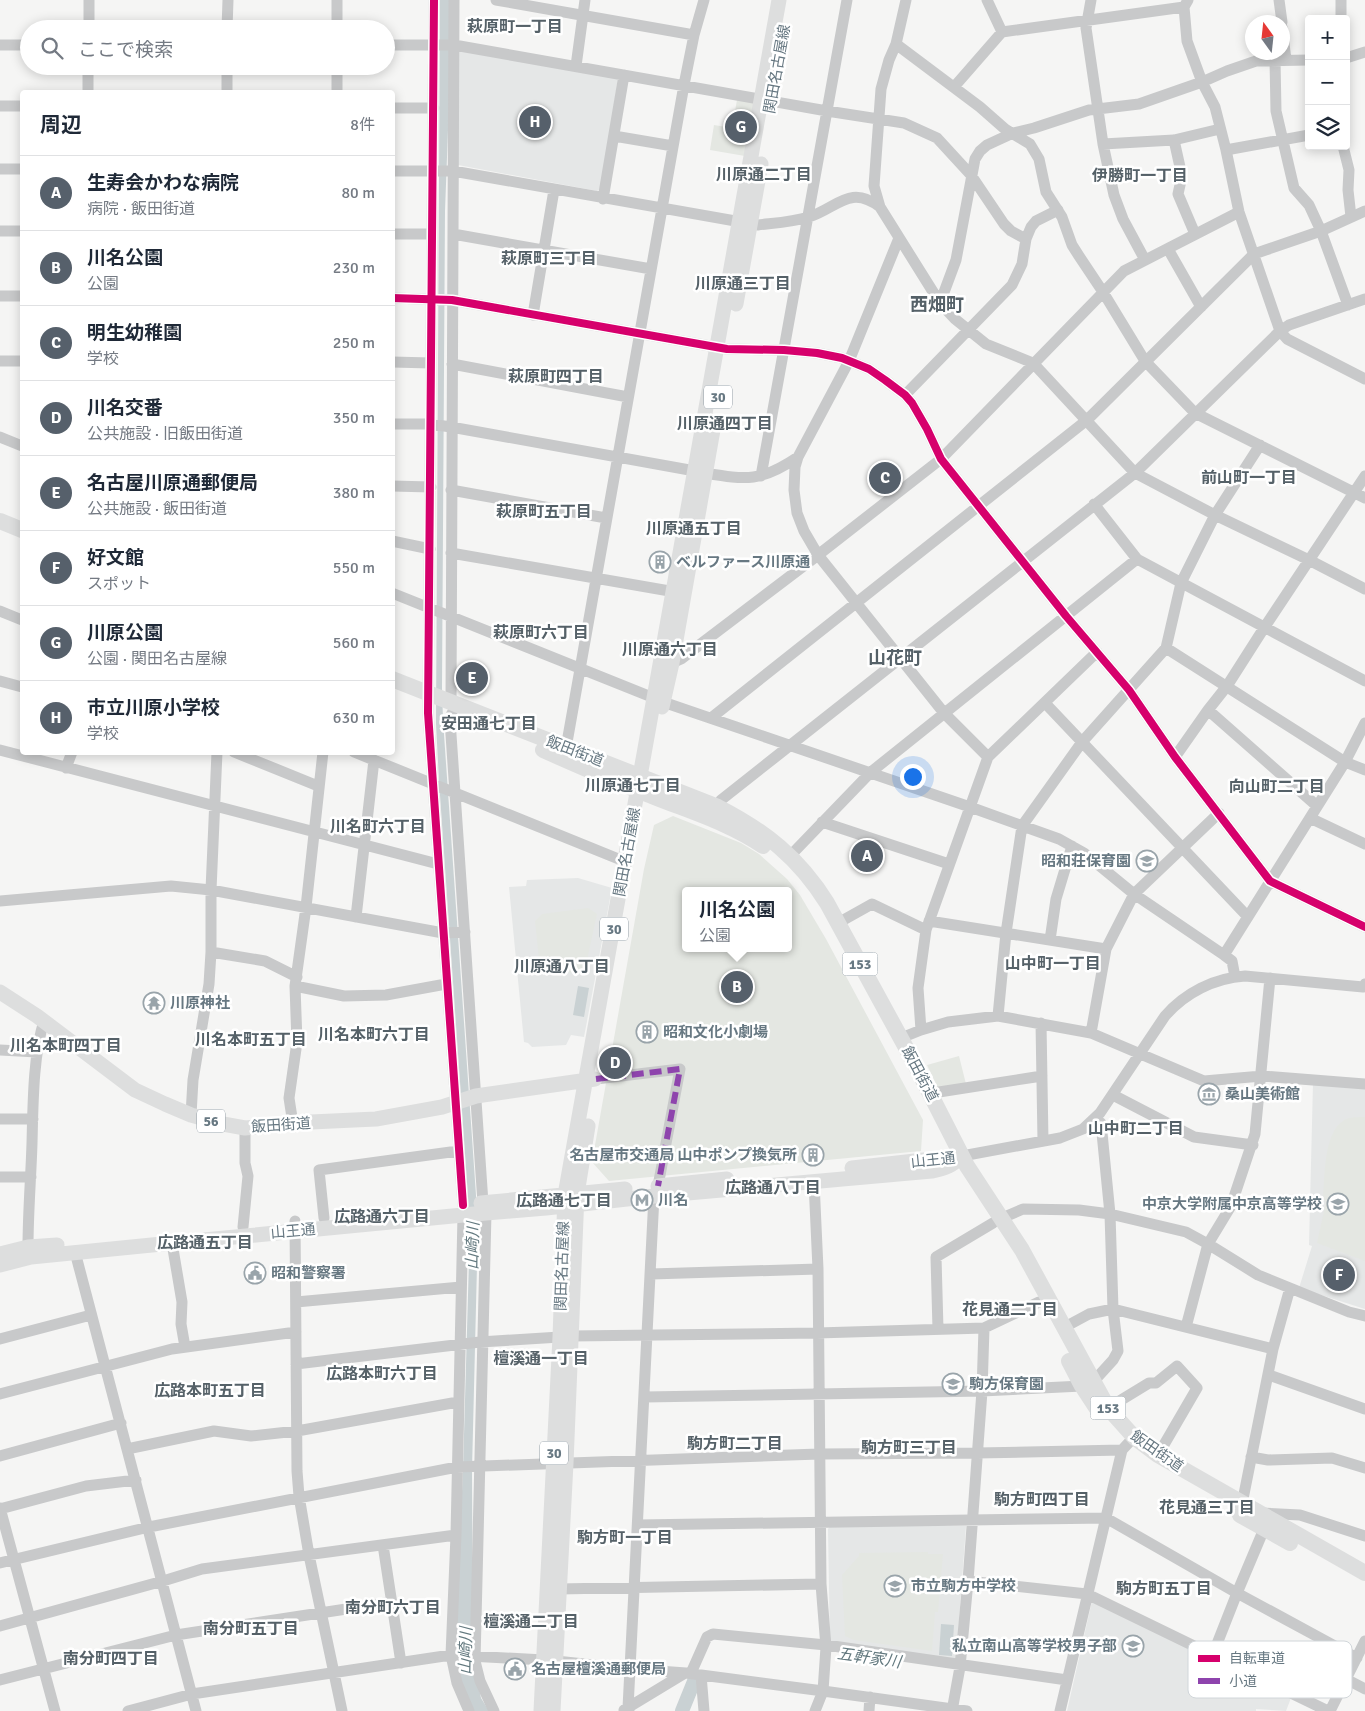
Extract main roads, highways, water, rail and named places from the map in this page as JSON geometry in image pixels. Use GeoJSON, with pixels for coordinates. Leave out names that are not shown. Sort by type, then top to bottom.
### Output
{"type":"FeatureCollection","features":[{"type":"Feature","properties":{"kind":"highway"},"geometry":{"type":"LineString","coordinates":[[0,521],[20,529]]}},
{"type":"Feature","properties":{"kind":"highway"},"geometry":{"type":"LineString","coordinates":[[0,531],[20,539]]}},
{"type":"Feature","properties":{"kind":"highway","name":"飯田街道"},"geometry":{"type":"LineString","coordinates":[[395,681],[449,707],[644,786],[716,814],[748,824],[790,856],[814,882],[838,923],[931,1096],[956,1159]]}},
{"type":"Feature","properties":{"kind":"highway","name":"飯田街道"},"geometry":{"type":"LineString","coordinates":[[395,690],[429,698]]}},
{"type":"Feature","properties":{"kind":"highway","name":"飯田街道"},"geometry":{"type":"LineString","coordinates":[[449,707],[566,748],[644,786]]}},
{"type":"Feature","properties":{"kind":"highway","name":"飯田街道"},"geometry":{"type":"LineString","coordinates":[[716,814],[772,852],[788,866],[809,892],[956,1159],[997,1221],[1039,1302],[1087,1384],[1108,1408],[1128,1443],[1158,1455],[1365,1573]]}},
{"type":"Feature","properties":{"kind":"highway","name":"飯田街道"},"geometry":{"type":"LineString","coordinates":[[997,1221],[1022,1250],[1063,1328],[1102,1417],[1128,1443],[1141,1455],[1264,1529],[1365,1584]]}},
{"type":"Feature","properties":{"kind":"main road","name":"関田名古屋線"},"geometry":{"type":"LineString","coordinates":[[767,100],[779,0]]}},
{"type":"Feature","properties":{"kind":"main road","name":"関田名古屋線"},"geometry":{"type":"LineString","coordinates":[[553,1711],[550,1661],[571,1200],[626,862],[644,786],[767,100],[789,0]]}},
{"type":"Feature","properties":{"kind":"main road","name":"関田名古屋線"},"geometry":{"type":"LineString","coordinates":[[659,700],[672,663],[679,593]]}},
{"type":"Feature","properties":{"kind":"main road","name":"関田名古屋線"},"geometry":{"type":"LineString","coordinates":[[591,1080],[636,866],[644,786]]}},
{"type":"Feature","properties":{"kind":"main road","name":"飯田街道"},"geometry":{"type":"LineString","coordinates":[[0,992],[44,1021],[135,1090],[191,1114],[221,1124],[245,1128],[376,1119],[442,1107],[475,1096],[591,1080]]}},
{"type":"Feature","properties":{"kind":"main road","name":"山王通"},"geometry":{"type":"LineString","coordinates":[[656,1191],[814,1182],[932,1172],[944,1169],[956,1159]]}},
{"type":"Feature","properties":{"kind":"main road","name":"山王通"},"geometry":{"type":"LineString","coordinates":[[0,1265],[31,1257],[172,1242],[295,1226],[571,1200],[811,1172],[956,1159]]}},
{"type":"Feature","properties":{"kind":"main road","name":"山王通"},"geometry":{"type":"LineString","coordinates":[[0,1254],[28,1247],[244,1227],[295,1226],[324,1218],[464,1210]]}},
{"type":"Feature","properties":{"kind":"main road","name":"関田名古屋線"},"geometry":{"type":"LineString","coordinates":[[541,1711],[550,1661],[559,1589],[560,1463]]}},
{"type":"Feature","properties":{"kind":"water","name":"山崎川"},"geometry":{"type":"Polygon","coordinates":[[[440,0],[451,0],[445,211],[442,688],[478,1224],[472,1470],[473,1660],[481,1698],[489,1711],[473,1711],[461,1685],[456,1660],[470,1225],[436,724],[440,0]]]}},
{"type":"Feature","properties":{"kind":"water"},"geometry":{"type":"Polygon","coordinates":[[[578,986],[589,988],[584,1017],[573,1015],[578,986]]]}},
{"type":"Feature","properties":{"kind":"water"},"geometry":{"type":"Polygon","coordinates":[[[941,1624],[954,1625],[952,1656],[939,1655],[941,1624]]]}},
{"type":"Feature","properties":{"kind":"waterway","name":"五軒家川"},"geometry":{"type":"LineString","coordinates":[[682,1711],[695,1679]]}},
{"type":"Feature","properties":{"kind":"place","name":"市立川原小学校"},"geometry":{"type":"Point","coordinates":[535,122]}},
{"type":"Feature","properties":{"kind":"place","name":"川原公園"},"geometry":{"type":"Point","coordinates":[741,127]}},
{"type":"Feature","properties":{"kind":"place","name":"明生幼稚園"},"geometry":{"type":"Point","coordinates":[885,478]}},
{"type":"Feature","properties":{"kind":"place","name":"ベルファース川原通"},"geometry":{"type":"Point","coordinates":[660,562]}},
{"type":"Feature","properties":{"kind":"place","name":"名古屋川原通郵便局"},"geometry":{"type":"Point","coordinates":[472,678]}},
{"type":"Feature","properties":{"kind":"place","name":"生寿会かわな病院"},"geometry":{"type":"Point","coordinates":[867,856]}},
{"type":"Feature","properties":{"kind":"place","name":"昭和荘保育園"},"geometry":{"type":"Point","coordinates":[1147,861]}},
{"type":"Feature","properties":{"kind":"place","name":"川名公園"},"geometry":{"type":"Point","coordinates":[737,987]}},
{"type":"Feature","properties":{"kind":"place","name":"川原神社"},"geometry":{"type":"Point","coordinates":[154,1003]}},
{"type":"Feature","properties":{"kind":"place","name":"昭和文化小劇場"},"geometry":{"type":"Point","coordinates":[647,1032]}},
{"type":"Feature","properties":{"kind":"place","name":"川名交番"},"geometry":{"type":"Point","coordinates":[615,1063]}},
{"type":"Feature","properties":{"kind":"place","name":"桑山美術館"},"geometry":{"type":"Point","coordinates":[1209,1094]}},
{"type":"Feature","properties":{"kind":"place","name":"名古屋市交通局 山中ポンプ換気所"},"geometry":{"type":"Point","coordinates":[813,1155]}},
{"type":"Feature","properties":{"kind":"place","name":"川名"},"geometry":{"type":"Point","coordinates":[642,1200]}},
{"type":"Feature","properties":{"kind":"place","name":"中京大学附属中京高等学校"},"geometry":{"type":"Point","coordinates":[1338,1204]}},
{"type":"Feature","properties":{"kind":"place","name":"昭和警察署"},"geometry":{"type":"Point","coordinates":[255,1273]}},
{"type":"Feature","properties":{"kind":"place","name":"好文館"},"geometry":{"type":"Point","coordinates":[1339,1275]}},
{"type":"Feature","properties":{"kind":"place","name":"駒方保育園"},"geometry":{"type":"Point","coordinates":[953,1384]}},
{"type":"Feature","properties":{"kind":"place","name":"市立駒方中学校"},"geometry":{"type":"Point","coordinates":[895,1586]}},
{"type":"Feature","properties":{"kind":"place","name":"私立南山高等学校男子部"},"geometry":{"type":"Point","coordinates":[1133,1646]}},
{"type":"Feature","properties":{"kind":"place","name":"名古屋檀溪通郵便局"},"geometry":{"type":"Point","coordinates":[515,1669]}},
{"type":"Feature","properties":{"kind":"district","name":"萩原町一丁目"},"geometry":{"type":"Point","coordinates":[515,27]}},
{"type":"Feature","properties":{"kind":"district","name":"川原通二丁目"},"geometry":{"type":"Point","coordinates":[764,175]}},
{"type":"Feature","properties":{"kind":"district","name":"伊勝町一丁目"},"geometry":{"type":"Point","coordinates":[1140,176]}},
{"type":"Feature","properties":{"kind":"district","name":"萩原町三丁目"},"geometry":{"type":"Point","coordinates":[549,259]}},
{"type":"Feature","properties":{"kind":"district","name":"川原通三丁目"},"geometry":{"type":"Point","coordinates":[743,284]}},
{"type":"Feature","properties":{"kind":"district","name":"西畑町"},"geometry":{"type":"Point","coordinates":[937,305]}},
{"type":"Feature","properties":{"kind":"district","name":"萩原町四丁目"},"geometry":{"type":"Point","coordinates":[556,377]}},
{"type":"Feature","properties":{"kind":"district","name":"川原通四丁目"},"geometry":{"type":"Point","coordinates":[725,424]}},
{"type":"Feature","properties":{"kind":"district","name":"前山町一丁目"},"geometry":{"type":"Point","coordinates":[1249,478]}},
{"type":"Feature","properties":{"kind":"district","name":"萩原町五丁目"},"geometry":{"type":"Point","coordinates":[544,512]}},
{"type":"Feature","properties":{"kind":"district","name":"川原通五丁目"},"geometry":{"type":"Point","coordinates":[694,529]}},
{"type":"Feature","properties":{"kind":"district","name":"萩原町六丁目"},"geometry":{"type":"Point","coordinates":[541,633]}},
{"type":"Feature","properties":{"kind":"district","name":"川原通六丁目"},"geometry":{"type":"Point","coordinates":[670,650]}},
{"type":"Feature","properties":{"kind":"district","name":"山花町"},"geometry":{"type":"Point","coordinates":[895,658]}},
{"type":"Feature","properties":{"kind":"district","name":"安田通七丁目"},"geometry":{"type":"Point","coordinates":[489,724]}},
{"type":"Feature","properties":{"kind":"district","name":"川原通七丁目"},"geometry":{"type":"Point","coordinates":[633,786]}},
{"type":"Feature","properties":{"kind":"district","name":"向山町二丁目"},"geometry":{"type":"Point","coordinates":[1277,787]}},
{"type":"Feature","properties":{"kind":"district","name":"川名町六丁目"},"geometry":{"type":"Point","coordinates":[378,827]}},
{"type":"Feature","properties":{"kind":"district","name":"山中町一丁目"},"geometry":{"type":"Point","coordinates":[1053,964]}},
{"type":"Feature","properties":{"kind":"district","name":"川原通八丁目"},"geometry":{"type":"Point","coordinates":[562,967]}},
{"type":"Feature","properties":{"kind":"district","name":"川名本町六丁目"},"geometry":{"type":"Point","coordinates":[374,1035]}},
{"type":"Feature","properties":{"kind":"district","name":"川名本町五丁目"},"geometry":{"type":"Point","coordinates":[251,1040]}},
{"type":"Feature","properties":{"kind":"district","name":"川名本町四丁目"},"geometry":{"type":"Point","coordinates":[66,1046]}},
{"type":"Feature","properties":{"kind":"district","name":"山中町二丁目"},"geometry":{"type":"Point","coordinates":[1136,1129]}},
{"type":"Feature","properties":{"kind":"district","name":"広路通八丁目"},"geometry":{"type":"Point","coordinates":[773,1188]}},
{"type":"Feature","properties":{"kind":"district","name":"広路通七丁目"},"geometry":{"type":"Point","coordinates":[564,1201]}},
{"type":"Feature","properties":{"kind":"district","name":"広路通六丁目"},"geometry":{"type":"Point","coordinates":[382,1217]}},
{"type":"Feature","properties":{"kind":"district","name":"広路通五丁目"},"geometry":{"type":"Point","coordinates":[205,1243]}},
{"type":"Feature","properties":{"kind":"district","name":"花見通二丁目"},"geometry":{"type":"Point","coordinates":[1010,1310]}},
{"type":"Feature","properties":{"kind":"district","name":"檀溪通一丁目"},"geometry":{"type":"Point","coordinates":[541,1359]}},
{"type":"Feature","properties":{"kind":"district","name":"広路本町六丁目"},"geometry":{"type":"Point","coordinates":[382,1374]}},
{"type":"Feature","properties":{"kind":"district","name":"広路本町五丁目"},"geometry":{"type":"Point","coordinates":[210,1391]}},
{"type":"Feature","properties":{"kind":"district","name":"駒方町二丁目"},"geometry":{"type":"Point","coordinates":[735,1444]}},
{"type":"Feature","properties":{"kind":"district","name":"駒方町三丁目"},"geometry":{"type":"Point","coordinates":[909,1448]}},
{"type":"Feature","properties":{"kind":"district","name":"駒方町四丁目"},"geometry":{"type":"Point","coordinates":[1042,1500]}},
{"type":"Feature","properties":{"kind":"district","name":"花見通三丁目"},"geometry":{"type":"Point","coordinates":[1207,1508]}},
{"type":"Feature","properties":{"kind":"district","name":"駒方町一丁目"},"geometry":{"type":"Point","coordinates":[625,1538]}},
{"type":"Feature","properties":{"kind":"district","name":"駒方町五丁目"},"geometry":{"type":"Point","coordinates":[1164,1589]}},
{"type":"Feature","properties":{"kind":"district","name":"南分町六丁目"},"geometry":{"type":"Point","coordinates":[393,1608]}},
{"type":"Feature","properties":{"kind":"district","name":"檀溪通二丁目"},"geometry":{"type":"Point","coordinates":[531,1622]}},
{"type":"Feature","properties":{"kind":"district","name":"南分町五丁目"},"geometry":{"type":"Point","coordinates":[251,1629]}},
{"type":"Feature","properties":{"kind":"district","name":"南分町四丁目"},"geometry":{"type":"Point","coordinates":[111,1659]}}]}
